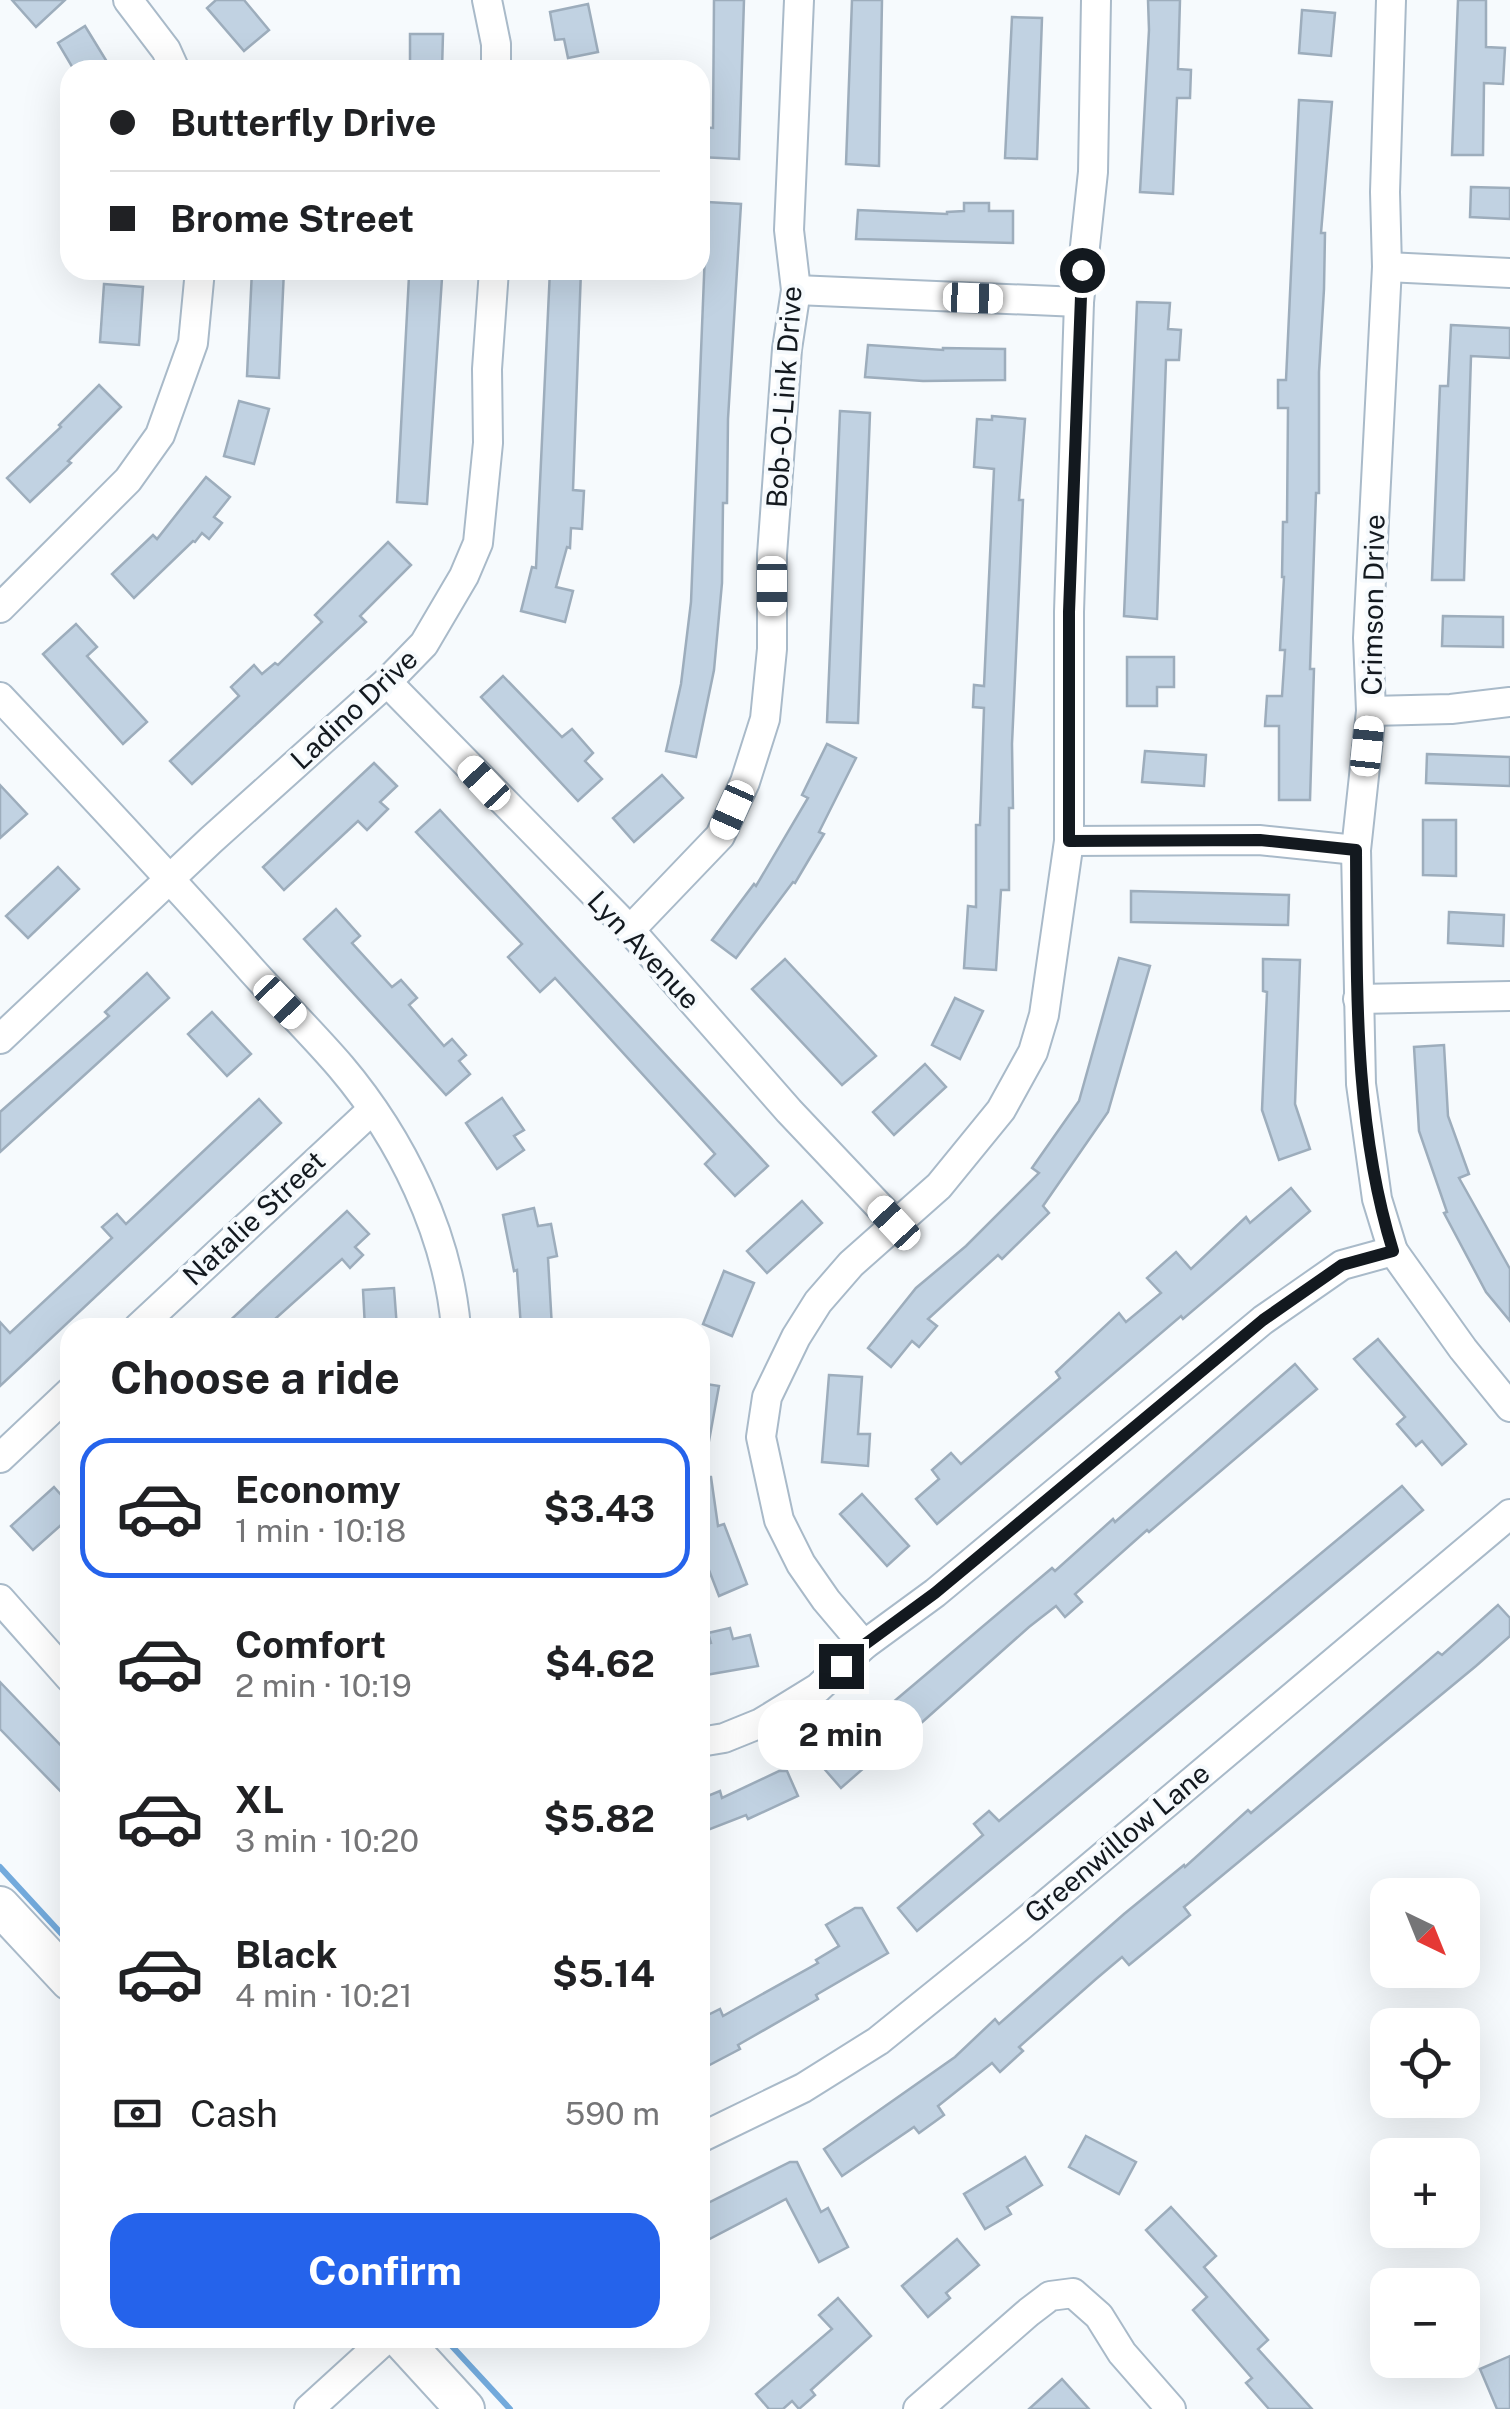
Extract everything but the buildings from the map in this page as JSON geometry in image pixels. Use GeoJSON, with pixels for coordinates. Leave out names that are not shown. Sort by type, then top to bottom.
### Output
{"type":"FeatureCollection","features":[{"type":"Feature","properties":{"kind":"main road"},"geometry":{"type":"LineString","coordinates":[[0,1906],[60,1971]]}},
{"type":"Feature","properties":{"kind":"main road"},"geometry":{"type":"LineString","coordinates":[[409,2348],[466,2409]]}},
{"type":"Feature","properties":{"kind":"street"},"geometry":{"type":"LineString","coordinates":[[128,0],[170,60]]}},
{"type":"Feature","properties":{"kind":"street"},"geometry":{"type":"LineString","coordinates":[[487,0],[496,60]]}},
{"type":"Feature","properties":{"kind":"street","name":"Bob-O-Link Drive"},"geometry":{"type":"LineString","coordinates":[[630,930],[720,836],[745,782],[765,719],[772,650],[772,554],[787,349],[796,290],[789,230],[798,0]]}},
{"type":"Feature","properties":{"kind":"street"},"geometry":{"type":"LineString","coordinates":[[864,1645],[801,1564],[780,1520],[760,1437],[767,1397],[818,1302],[894,1223],[939,1186],[1002,1110],[1033,1052],[1044,1015],[1069,841],[1069,612],[1079,302],[1092,172],[1096,0]]}},
{"type":"Feature","properties":{"kind":"street","name":"Crimson Drive"},"geometry":{"type":"LineString","coordinates":[[1392,0],[1385,192],[1387,266],[1368,638],[1371,711],[1356,850],[1361,1084],[1374,1180],[1393,1251],[1463,1350],[1510,1407]]}},
{"type":"Feature","properties":{"kind":"street"},"geometry":{"type":"LineString","coordinates":[[1387,266],[1510,273]]}},
{"type":"Feature","properties":{"kind":"street"},"geometry":{"type":"LineString","coordinates":[[0,608],[128,480],[160,435],[193,344],[199,280]]}},
{"type":"Feature","properties":{"kind":"street","name":"Ladino Drive"},"geometry":{"type":"LineString","coordinates":[[0,1039],[424,644],[464,576],[478,542],[488,443],[487,368],[493,280]]}},
{"type":"Feature","properties":{"kind":"street"},"geometry":{"type":"LineString","coordinates":[[796,290],[1079,302]]}},
{"type":"Feature","properties":{"kind":"street","name":"Lyn Avenue"},"geometry":{"type":"LineString","coordinates":[[387,682],[630,930],[788,1111],[894,1223]]}},
{"type":"Feature","properties":{"kind":"street"},"geometry":{"type":"LineString","coordinates":[[0,697],[342,1068],[406,1163],[438,1239],[455,1318]]}},
{"type":"Feature","properties":{"kind":"street"},"geometry":{"type":"LineString","coordinates":[[1371,711],[1451,709],[1510,702]]}},
{"type":"Feature","properties":{"kind":"street"},"geometry":{"type":"LineString","coordinates":[[1069,841],[1260,840],[1356,850]]}},
{"type":"Feature","properties":{"kind":"street"},"geometry":{"type":"LineString","coordinates":[[1358,999],[1510,996]]}},
{"type":"Feature","properties":{"kind":"street","name":"Natalie Street"},"geometry":{"type":"LineString","coordinates":[[149,1318],[372,1110]]}},
{"type":"Feature","properties":{"kind":"street"},"geometry":{"type":"LineString","coordinates":[[710,1740],[761,1723],[818,1688],[864,1645],[935,1593],[1263,1320],[1342,1265],[1393,1251]]}},
{"type":"Feature","properties":{"kind":"street"},"geometry":{"type":"LineString","coordinates":[[0,1458],[60,1401]]}},
{"type":"Feature","properties":{"kind":"street","name":"Greenwillow Lane"},"geometry":{"type":"LineString","coordinates":[[710,2133],[803,2088],[878,2041],[1510,1514]]}},
{"type":"Feature","properties":{"kind":"street"},"geometry":{"type":"LineString","coordinates":[[0,1599],[60,1667]]}},
{"type":"Feature","properties":{"kind":"street"},"geometry":{"type":"LineString","coordinates":[[918,2409],[1028,2312],[1050,2296],[1073,2292],[1099,2316],[1122,2353],[1171,2409]]}},
{"type":"Feature","properties":{"kind":"street"},"geometry":{"type":"LineString","coordinates":[[309,2409],[376,2348]]}},
{"type":"Feature","properties":{"kind":"waterway"},"geometry":{"type":"LineString","coordinates":[[0,1867],[60,1932]]}},
{"type":"Feature","properties":{"kind":"waterway"},"geometry":{"type":"LineString","coordinates":[[454,2348],[510,2409]]}},
{"type":"Feature","properties":{"kind":"route"},"geometry":{"type":"LineString","coordinates":[[841,1666],[935,1593],[1263,1320],[1342,1265],[1393,1251],[1377,1199],[1361,1084],[1356,850],[1260,840],[1069,841],[1069,612],[1082,270]]}}]}
